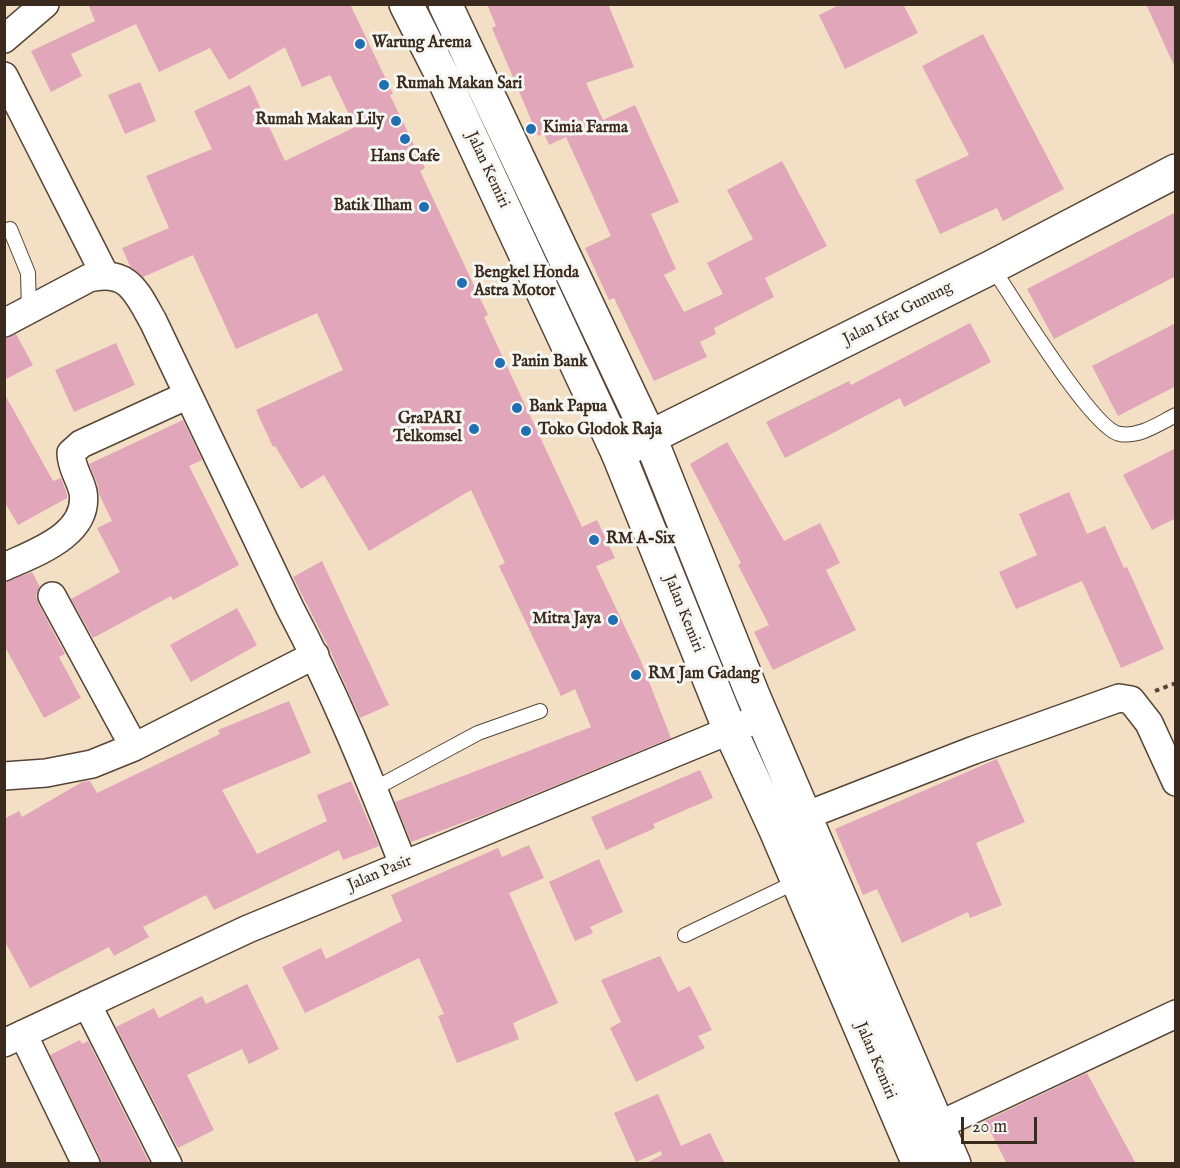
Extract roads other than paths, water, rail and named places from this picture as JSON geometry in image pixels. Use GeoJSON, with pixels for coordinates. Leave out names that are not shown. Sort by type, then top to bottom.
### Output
{"type":"FeatureCollection","features":[{"type":"Feature","properties":{"kind":"main road","name":"Jalan Kemiri"},"geometry":{"type":"LineString","coordinates":[[406,4],[442,75],[618,453],[730,729],[790,822],[921,1143]]}},
{"type":"Feature","properties":{"kind":"main road","name":"Jalan Kemiri"},"geometry":{"type":"LineString","coordinates":[[446,4],[650,438],[762,717],[790,822],[798,881],[921,1143],[954,1164]]}},
{"type":"Feature","properties":{"kind":"main road","name":"Jalan Ifar Gunung"},"geometry":{"type":"LineString","coordinates":[[618,453],[992,267],[1176,171]]}},
{"type":"Feature","properties":{"kind":"street"},"geometry":{"type":"LineString","coordinates":[[4,39],[45,4]]}},
{"type":"Feature","properties":{"kind":"street"},"geometry":{"type":"LineString","coordinates":[[4,76],[105,275]]}},
{"type":"Feature","properties":{"kind":"street"},"geometry":{"type":"LineString","coordinates":[[4,323],[89,278],[105,275],[120,278],[138,294],[315,655],[374,789],[403,864]]}},
{"type":"Feature","properties":{"kind":"street"},"geometry":{"type":"LineString","coordinates":[[4,567],[63,537],[76,523],[82,507],[83,492],[71,463],[70,453],[81,444],[188,395]]}},
{"type":"Feature","properties":{"kind":"street"},"geometry":{"type":"LineString","coordinates":[[52,596],[134,747]]}},
{"type":"Feature","properties":{"kind":"street"},"geometry":{"type":"LineString","coordinates":[[4,776],[46,773],[92,764],[134,747],[315,655]]}},
{"type":"Feature","properties":{"kind":"street"},"geometry":{"type":"LineString","coordinates":[[790,822],[974,750],[1119,698],[1131,700],[1149,723],[1176,782]]}},
{"type":"Feature","properties":{"kind":"street","name":"Jalan Pasir"},"geometry":{"type":"LineString","coordinates":[[14,1038],[248,929],[762,717]]}},
{"type":"Feature","properties":{"kind":"street"},"geometry":{"type":"LineString","coordinates":[[87,1004],[168,1164]]}},
{"type":"Feature","properties":{"kind":"street"},"geometry":{"type":"LineString","coordinates":[[921,1143],[1176,1014]]}},
{"type":"Feature","properties":{"kind":"street"},"geometry":{"type":"LineString","coordinates":[[14,1038],[86,1164]]}},
{"type":"Feature","properties":{"kind":"lane"},"geometry":{"type":"LineString","coordinates":[[10,229],[28,273],[29,310]]}},
{"type":"Feature","properties":{"kind":"lane"},"geometry":{"type":"LineString","coordinates":[[992,267],[1086,405],[1109,430],[1121,435],[1137,434],[1176,415]]}},
{"type":"Feature","properties":{"kind":"lane"},"geometry":{"type":"LineString","coordinates":[[374,789],[478,733],[540,711]]}},
{"type":"Feature","properties":{"kind":"lane"},"geometry":{"type":"LineString","coordinates":[[684,935],[798,881]]}},
{"type":"Feature","properties":{"kind":"place","name":"Warung Arema"},"geometry":{"type":"Point","coordinates":[360,44]}},
{"type":"Feature","properties":{"kind":"place","name":"Rumah Makan Sari"},"geometry":{"type":"Point","coordinates":[384,85]}},
{"type":"Feature","properties":{"kind":"place","name":"Rumah Makan Lily"},"geometry":{"type":"Point","coordinates":[396,121]}},
{"type":"Feature","properties":{"kind":"place","name":"Kimia Farma"},"geometry":{"type":"Point","coordinates":[531,129]}},
{"type":"Feature","properties":{"kind":"place","name":"Hans Cafe"},"geometry":{"type":"Point","coordinates":[405,139]}},
{"type":"Feature","properties":{"kind":"place","name":"Batik Ilham"},"geometry":{"type":"Point","coordinates":[424,207]}},
{"type":"Feature","properties":{"kind":"place","name":"Bengkel Honda Astra Motor"},"geometry":{"type":"Point","coordinates":[462,283]}},
{"type":"Feature","properties":{"kind":"place","name":"Panin Bank"},"geometry":{"type":"Point","coordinates":[500,363]}},
{"type":"Feature","properties":{"kind":"place","name":"Bank Papua"},"geometry":{"type":"Point","coordinates":[517,408]}},
{"type":"Feature","properties":{"kind":"place","name":"GraPARI Telkomsel"},"geometry":{"type":"Point","coordinates":[474,429]}},
{"type":"Feature","properties":{"kind":"place","name":"Toko Glodok Raja"},"geometry":{"type":"Point","coordinates":[526,431]}},
{"type":"Feature","properties":{"kind":"place","name":"RM A-Six"},"geometry":{"type":"Point","coordinates":[594,540]}},
{"type":"Feature","properties":{"kind":"place","name":"Mitra Jaya"},"geometry":{"type":"Point","coordinates":[613,620]}},
{"type":"Feature","properties":{"kind":"place","name":"RM Jam Gadang"},"geometry":{"type":"Point","coordinates":[636,675]}}]}
